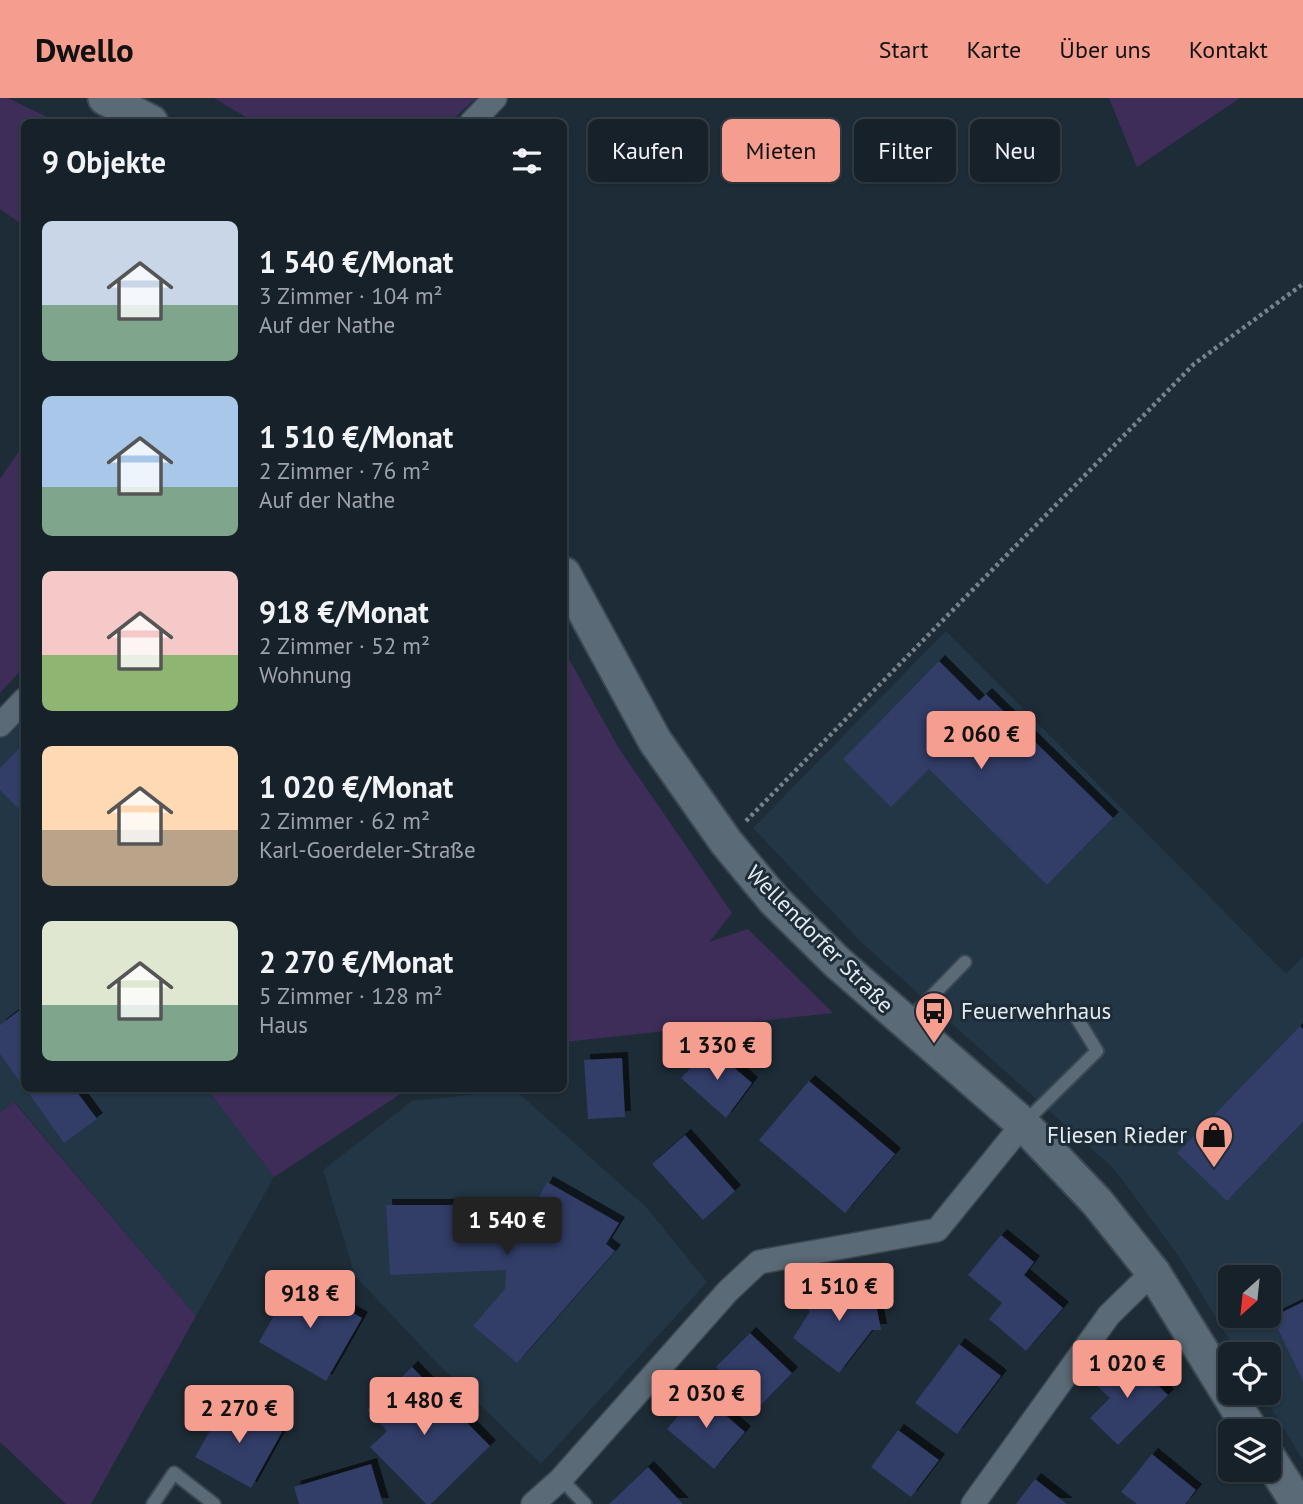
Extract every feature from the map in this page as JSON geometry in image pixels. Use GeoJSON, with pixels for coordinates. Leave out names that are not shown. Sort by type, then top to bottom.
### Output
{"type":"FeatureCollection","features":[{"type":"Feature","properties":{"kind":"street"},"geometry":{"type":"LineString","coordinates":[[105,98],[145,119]]}},
{"type":"Feature","properties":{"kind":"street"},"geometry":{"type":"LineString","coordinates":[[475,119],[495,98]]}},
{"type":"Feature","properties":{"kind":"street","name":"Wellendorfer Straße"},"geometry":{"type":"LineString","coordinates":[[567,580],[655,741],[726,842],[774,900],[838,963],[1023,1124],[1097,1202],[1153,1272],[1244,1419]]}},
{"type":"Feature","properties":{"kind":"street"},"geometry":{"type":"LineString","coordinates":[[0,725],[21,703]]}},
{"type":"Feature","properties":{"kind":"street"},"geometry":{"type":"LineString","coordinates":[[533,1504],[561,1479],[728,1291],[759,1262],[937,1230],[1023,1124]]}},
{"type":"Feature","properties":{"kind":"street"},"geometry":{"type":"LineString","coordinates":[[972,1504],[1109,1315],[1153,1272]]}},
{"type":"Feature","properties":{"kind":"street"},"geometry":{"type":"LineString","coordinates":[[1281,1478],[1297,1504]]}},
{"type":"Feature","properties":{"kind":"lane"},"geometry":{"type":"LineString","coordinates":[[906,1023],[965,962]]}},
{"type":"Feature","properties":{"kind":"lane"},"geometry":{"type":"LineString","coordinates":[[1023,1124],[1097,1051],[1078,1020]]}},
{"type":"Feature","properties":{"kind":"lane"},"geometry":{"type":"LineString","coordinates":[[153,1504],[174,1472],[214,1504]]}},
{"type":"Feature","properties":{"kind":"lane"},"geometry":{"type":"LineString","coordinates":[[561,1479],[585,1504]]}},
{"type":"Feature","properties":{"kind":"path"},"geometry":{"type":"LineString","coordinates":[[726,842],[1194,364],[1303,284]]}},
{"type":"Feature","properties":{"kind":"shaded area"},"geometry":{"type":"Polygon","coordinates":[[[0,98],[8,98],[51,119],[21,119],[21,224],[0,209],[0,98]]]}},
{"type":"Feature","properties":{"kind":"shaded area"},"geometry":{"type":"Polygon","coordinates":[[[214,98],[476,98],[453,119],[249,119],[214,98]]]}},
{"type":"Feature","properties":{"kind":"shaded area"},"geometry":{"type":"Polygon","coordinates":[[[1109,98],[1240,98],[1137,167],[1109,98]]]}},
{"type":"Feature","properties":{"kind":"shaded area"},"geometry":{"type":"Polygon","coordinates":[[[21,448],[21,670],[0,693],[0,479],[21,448]]]}},
{"type":"Feature","properties":{"kind":"shaded area"},"geometry":{"type":"Polygon","coordinates":[[[946,631],[1286,974],[1303,957],[1303,1460],[1281,1424],[1281,1419],[1278,1419],[1269,1405],[1281,1405],[1281,1342],[1231,1342],[1222,1328],[1281,1328],[1281,1265],[1218,1265],[1218,1321],[1178,1255],[1114,1169],[861,942],[753,828],[946,631]]]}},
{"type":"Feature","properties":{"kind":"shaded area"},"geometry":{"type":"Polygon","coordinates":[[[567,655],[618,747],[732,913],[709,942],[748,929],[833,1013],[567,1042],[567,655]]]}},
{"type":"Feature","properties":{"kind":"shaded area"},"geometry":{"type":"Polygon","coordinates":[[[21,711],[21,1092],[209,1092],[274,1177],[196,1316],[15,1102],[0,1113],[0,732],[21,711]]]}},
{"type":"Feature","properties":{"kind":"shaded area"},"geometry":{"type":"Polygon","coordinates":[[[209,1092],[403,1092],[274,1177],[209,1092]]]}},
{"type":"Feature","properties":{"kind":"shaded area"},"geometry":{"type":"Polygon","coordinates":[[[517,1092],[647,1208],[707,1282],[541,1464],[437,1363],[355,1276],[323,1170],[412,1101],[517,1092]]]}},
{"type":"Feature","properties":{"kind":"shaded area"},"geometry":{"type":"Polygon","coordinates":[[[14,1102],[196,1316],[91,1504],[66,1504],[0,1442],[0,1113],[14,1102]]]}},
{"type":"Feature","properties":{"kind":"building"},"geometry":{"type":"Polygon","coordinates":[[[939,661],[979,701],[986,694],[1113,818],[1047,885],[929,769],[891,807],[843,759],[939,661]]]}},
{"type":"Feature","properties":{"kind":"building"},"geometry":{"type":"Polygon","coordinates":[[[21,746],[21,811],[0,790],[0,768],[21,746]]]}},
{"type":"Feature","properties":{"kind":"building"},"geometry":{"type":"Polygon","coordinates":[[[21,1009],[21,1084],[0,1054],[0,1025],[21,1009]]]}},
{"type":"Feature","properties":{"kind":"building"},"geometry":{"type":"Polygon","coordinates":[[[1300,1026],[1303,1029],[1303,1122],[1227,1201],[1177,1153],[1300,1026]]]}},
{"type":"Feature","properties":{"kind":"building"},"geometry":{"type":"Polygon","coordinates":[[[710,1047],[752,1083],[726,1118],[681,1078],[710,1047]]]}},
{"type":"Feature","properties":{"kind":"building"},"geometry":{"type":"Polygon","coordinates":[[[622,1058],[625,1117],[588,1119],[584,1060],[622,1058]]]}},
{"type":"Feature","properties":{"kind":"building"},"geometry":{"type":"Polygon","coordinates":[[[809,1081],[895,1154],[845,1213],[759,1140],[809,1081]]]}},
{"type":"Feature","properties":{"kind":"building"},"geometry":{"type":"Polygon","coordinates":[[[28,1092],[77,1092],[97,1119],[64,1143],[28,1092]]]}},
{"type":"Feature","properties":{"kind":"building"},"geometry":{"type":"Polygon","coordinates":[[[685,1135],[735,1191],[703,1220],[652,1164],[685,1135]]]}},
{"type":"Feature","properties":{"kind":"building"},"geometry":{"type":"Polygon","coordinates":[[[547,1182],[619,1223],[606,1244],[615,1251],[517,1363],[473,1326],[505,1289],[506,1270],[390,1275],[386,1205],[501,1205],[504,1220],[526,1221],[547,1182]]]}},
{"type":"Feature","properties":{"kind":"building"},"geometry":{"type":"Polygon","coordinates":[[[1001,1235],[1034,1262],[1024,1275],[1063,1308],[1026,1351],[989,1319],[1002,1303],[968,1275],[1001,1235]]]}},
{"type":"Feature","properties":{"kind":"building"},"geometry":{"type":"Polygon","coordinates":[[[294,1280],[362,1318],[326,1381],[259,1342],[294,1280]]]}},
{"type":"Feature","properties":{"kind":"building"},"geometry":{"type":"Polygon","coordinates":[[[872,1283],[881,1330],[872,1330],[839,1373],[793,1338],[809,1313],[808,1291],[872,1283]]]}},
{"type":"Feature","properties":{"kind":"building"},"geometry":{"type":"Polygon","coordinates":[[[1303,1302],[1303,1381],[1277,1328],[1281,1328],[1281,1313],[1303,1302]]]}},
{"type":"Feature","properties":{"kind":"building"},"geometry":{"type":"Polygon","coordinates":[[[750,1333],[792,1373],[758,1408],[716,1367],[750,1333]]]}},
{"type":"Feature","properties":{"kind":"building"},"geometry":{"type":"Polygon","coordinates":[[[959,1344],[1001,1376],[957,1434],[915,1403],[959,1344]]]}},
{"type":"Feature","properties":{"kind":"building"},"geometry":{"type":"Polygon","coordinates":[[[1128,1356],[1168,1395],[1118,1445],[1090,1418],[1110,1398],[1097,1386],[1128,1356]]]}},
{"type":"Feature","properties":{"kind":"building"},"geometry":{"type":"Polygon","coordinates":[[[412,1367],[490,1446],[431,1504],[426,1504],[370,1447],[387,1431],[367,1410],[412,1367]]]}},
{"type":"Feature","properties":{"kind":"building"},"geometry":{"type":"Polygon","coordinates":[[[699,1392],[745,1432],[714,1469],[667,1429],[699,1392]]]}},
{"type":"Feature","properties":{"kind":"building"},"geometry":{"type":"Polygon","coordinates":[[[227,1401],[282,1432],[251,1488],[195,1457],[227,1401]]]}},
{"type":"Feature","properties":{"kind":"building"},"geometry":{"type":"Polygon","coordinates":[[[898,1430],[939,1460],[911,1497],[871,1467],[898,1430]]]}},
{"type":"Feature","properties":{"kind":"building"},"geometry":{"type":"Polygon","coordinates":[[[1152,1454],[1196,1490],[1185,1504],[1137,1504],[1121,1492],[1152,1454]]]}},
{"type":"Feature","properties":{"kind":"building"},"geometry":{"type":"Polygon","coordinates":[[[371,1464],[383,1504],[299,1504],[294,1487],[371,1464]]]}},
{"type":"Feature","properties":{"kind":"building"},"geometry":{"type":"Polygon","coordinates":[[[648,1467],[683,1504],[609,1504],[648,1467]]]}},
{"type":"Feature","properties":{"kind":"building"},"geometry":{"type":"Polygon","coordinates":[[[1035,1479],[1067,1504],[1016,1504],[1035,1479]]]}},
{"type":"Feature","properties":{"kind":"place","name":"Feuerwehrhaus"},"geometry":{"type":"Point","coordinates":[934,1045]}},
{"type":"Feature","properties":{"kind":"place","name":"Fliesen Rieder"},"geometry":{"type":"Point","coordinates":[1214,1169]}}]}
